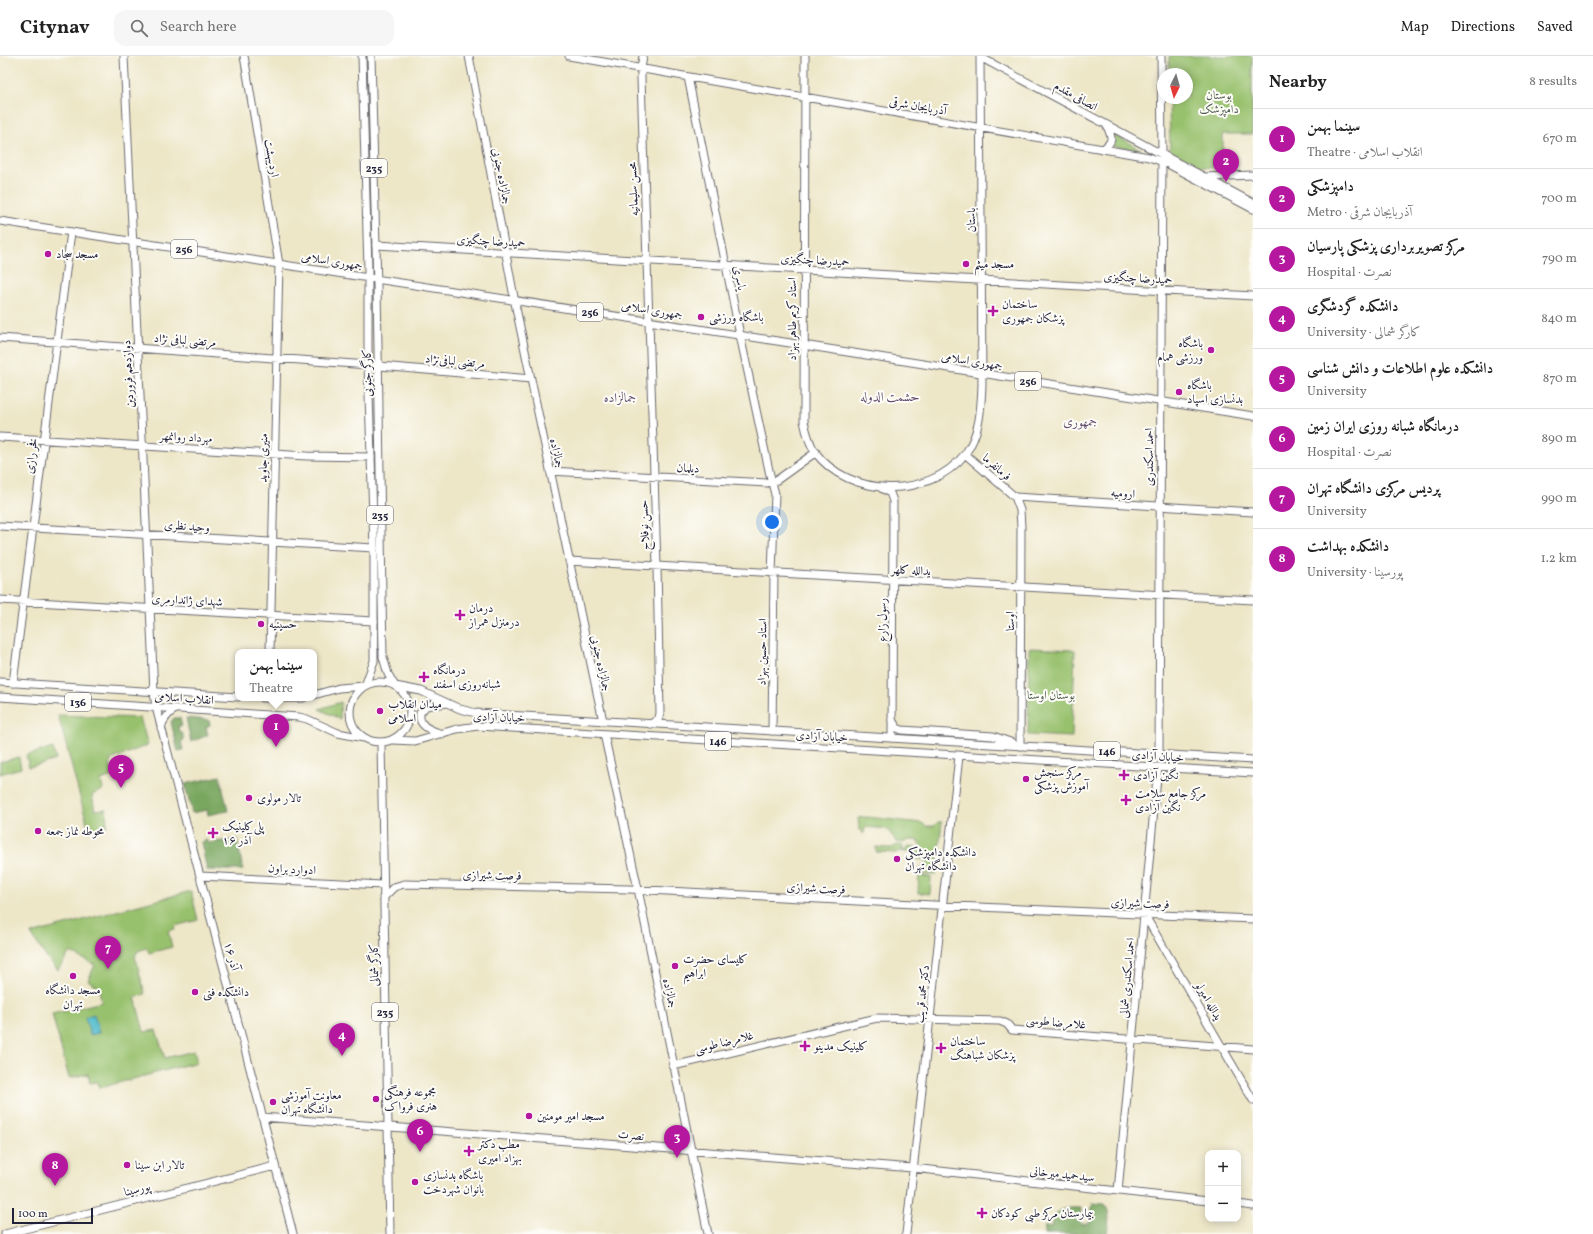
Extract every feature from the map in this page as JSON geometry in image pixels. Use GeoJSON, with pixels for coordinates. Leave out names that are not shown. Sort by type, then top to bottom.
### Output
{"type":"FeatureCollection","features":[{"type":"Feature","properties":{"kind":"main road","name":"دوازدهم فروردین"},"geometry":{"type":"LineString","coordinates":[[124,56],[146,534],[156,707]]}},
{"type":"Feature","properties":{"kind":"main road","name":"اردیبهشت"},"geometry":{"type":"LineString","coordinates":[[244,56],[279,264]]}},
{"type":"Feature","properties":{"kind":"main road","name":"235"},"geometry":{"type":"LineString","coordinates":[[362,56],[367,278]]}},
{"type":"Feature","properties":{"kind":"main road","name":"کارگر جنوبی"},"geometry":{"type":"LineString","coordinates":[[371,56],[376,245],[383,657],[388,674],[395,686]]}},
{"type":"Feature","properties":{"kind":"main road","name":"جمالزاده جنوبی"},"geometry":{"type":"LineString","coordinates":[[469,56],[514,300]]}},
{"type":"Feature","properties":{"kind":"main road","name":"آذربایجان شرقی"},"geometry":{"type":"LineString","coordinates":[[569,56],[1103,149],[1162,157],[1203,176],[1253,203]]}},
{"type":"Feature","properties":{"kind":"main road","name":"محسن سلیمانیه"},"geometry":{"type":"LineString","coordinates":[[643,56],[641,69],[648,321]]}},
{"type":"Feature","properties":{"kind":"main road","name":"استاد کریم طاهر بهزاد"},"geometry":{"type":"LineString","coordinates":[[805,56],[803,417],[808,435],[816,452],[831,467],[845,477],[860,484],[881,488],[908,486],[924,482],[942,474],[965,454]]}},
{"type":"Feature","properties":{"kind":"main road","name":"انصافی مقدم"},"geometry":{"type":"LineString","coordinates":[[980,56],[1149,148],[1162,157]]}},
{"type":"Feature","properties":{"kind":"main road","name":"باستان"},"geometry":{"type":"LineString","coordinates":[[965,454],[975,437],[980,410],[982,385],[982,128],[980,56]]}},
{"type":"Feature","properties":{"kind":"main road","name":"احمد اسکندری"},"geometry":{"type":"LineString","coordinates":[[1158,767],[1162,157],[1161,56]]}},
{"type":"Feature","properties":{"kind":"main road","name":"یاسری"},"geometry":{"type":"LineString","coordinates":[[688,77],[741,339],[770,475],[773,482]]}},
{"type":"Feature","properties":{"kind":"main road"},"geometry":{"type":"LineString","coordinates":[[1103,149],[1109,145],[1111,140],[1111,133],[1107,126]]}},
{"type":"Feature","properties":{"kind":"main road","name":"آذربایجان شرقی"},"geometry":{"type":"LineString","coordinates":[[1162,157],[1253,209]]}},
{"type":"Feature","properties":{"kind":"main road"},"geometry":{"type":"LineString","coordinates":[[1203,176],[1253,175]]}},
{"type":"Feature","properties":{"kind":"main road","name":"جمهوری اسلامی"},"geometry":{"type":"LineString","coordinates":[[0,221],[648,321],[741,339],[803,345],[1253,416]]}},
{"type":"Feature","properties":{"kind":"main road","name":"فخر رازی"},"geometry":{"type":"LineString","coordinates":[[13,698],[71,232]]}},
{"type":"Feature","properties":{"kind":"main road","name":"حمیدرضا چنگیزی"},"geometry":{"type":"LineString","coordinates":[[376,245],[1253,296]]}},
{"type":"Feature","properties":{"kind":"main road","name":"منیری جاوید"},"geometry":{"type":"LineString","coordinates":[[270,649],[279,264]]}},
{"type":"Feature","properties":{"kind":"main road","name":"کارگر جنوبی"},"geometry":{"type":"LineString","coordinates":[[365,686],[374,661],[374,548],[368,365],[367,278]]}},
{"type":"Feature","properties":{"kind":"main road","name":"جمالزاده"},"geometry":{"type":"LineString","coordinates":[[514,300],[578,610]]}},
{"type":"Feature","properties":{"kind":"main road","name":"حسن نوفلاح"},"geometry":{"type":"LineString","coordinates":[[648,321],[657,566],[660,713],[659,718],[651,724]]}},
{"type":"Feature","properties":{"kind":"main road","name":"مرتضی لبافی نژاد"},"geometry":{"type":"LineString","coordinates":[[0,338],[368,365]]}},
{"type":"Feature","properties":{"kind":"main road","name":"مرتضی لبافی‌نژاد"},"geometry":{"type":"LineString","coordinates":[[368,365],[531,379]]}},
{"type":"Feature","properties":{"kind":"main road","name":"مهرداد روانمهر"},"geometry":{"type":"LineString","coordinates":[[0,437],[274,454],[371,458]]}},
{"type":"Feature","properties":{"kind":"main road"},"geometry":{"type":"LineString","coordinates":[[773,482],[816,452]]}},
{"type":"Feature","properties":{"kind":"main road","name":"فرمانفرما"},"geometry":{"type":"LineString","coordinates":[[965,454],[1015,497]]}},
{"type":"Feature","properties":{"kind":"main road","name":"دیلمان"},"geometry":{"type":"LineString","coordinates":[[550,471],[767,483],[773,482]]}},
{"type":"Feature","properties":{"kind":"main road","name":"استاد حسین بهزاد"},"geometry":{"type":"LineString","coordinates":[[772,731],[775,494],[773,482]]}},
{"type":"Feature","properties":{"kind":"main road"},"geometry":{"type":"LineString","coordinates":[[893,501],[898,493],[908,486]]}},
{"type":"Feature","properties":{"kind":"main road"},"geometry":{"type":"LineString","coordinates":[[881,488],[890,493],[893,501]]}},
{"type":"Feature","properties":{"kind":"main road","name":"ارومیه"},"geometry":{"type":"LineString","coordinates":[[1015,497],[1253,512]]}},
{"type":"Feature","properties":{"kind":"main road","name":"اوستا"},"geometry":{"type":"LineString","coordinates":[[1015,497],[1020,510],[1021,520],[1020,746]]}},
{"type":"Feature","properties":{"kind":"main road","name":"رسول زارع"},"geometry":{"type":"LineString","coordinates":[[892,738],[893,501]]}},
{"type":"Feature","properties":{"kind":"main road","name":"وحید نظری"},"geometry":{"type":"LineString","coordinates":[[0,526],[374,548]]}},
{"type":"Feature","properties":{"kind":"main road","name":"یدالله کلهر"},"geometry":{"type":"LineString","coordinates":[[568,561],[1253,600]]}},
{"type":"Feature","properties":{"kind":"main road","name":"شهدای ژاندارمری"},"geometry":{"type":"LineString","coordinates":[[0,600],[374,621]]}},
{"type":"Feature","properties":{"kind":"main road","name":"جمالزاده جنوبی"},"geometry":{"type":"LineString","coordinates":[[578,610],[603,721]]}},
{"type":"Feature","properties":{"kind":"main road","name":"انقلاب اسلامی"},"geometry":{"type":"LineString","coordinates":[[0,682],[235,697]]}},
{"type":"Feature","properties":{"kind":"main road"},"geometry":{"type":"LineString","coordinates":[[374,682],[382,682],[395,686],[402,691],[407,698],[410,706],[409,722],[405,730],[392,740],[381,743],[371,742],[364,738],[353,727],[349,712],[353,696],[365,686],[374,682]]}},
{"type":"Feature","properties":{"kind":"main road"},"geometry":{"type":"LineString","coordinates":[[317,694],[340,688],[365,686]]}},
{"type":"Feature","properties":{"kind":"main road","name":"خیابان آزادی"},"geometry":{"type":"LineString","coordinates":[[395,686],[421,691],[460,709],[476,713],[1253,760]]}},
{"type":"Feature","properties":{"kind":"main road","name":"انقلاب اسلامی"},"geometry":{"type":"LineString","coordinates":[[0,697],[298,717],[307,719],[338,733],[364,738]]}},
{"type":"Feature","properties":{"kind":"main road"},"geometry":{"type":"LineString","coordinates":[[442,734],[422,724],[419,718],[420,713],[426,706],[448,703]]}},
{"type":"Feature","properties":{"kind":"main road","name":"۱۶ آذر"},"geometry":{"type":"LineString","coordinates":[[156,707],[292,1234]]}},
{"type":"Feature","properties":{"kind":"main road"},"geometry":{"type":"LineString","coordinates":[[161,728],[162,722],[168,714],[175,709]]}},
{"type":"Feature","properties":{"kind":"main road"},"geometry":{"type":"LineString","coordinates":[[892,720],[897,728],[902,730],[993,736],[1020,746]]}},
{"type":"Feature","properties":{"kind":"main road","name":"خیابان آزادی"},"geometry":{"type":"LineString","coordinates":[[392,740],[415,741],[478,726],[1253,773]]}},
{"type":"Feature","properties":{"kind":"main road","name":"جمالزاده"},"geometry":{"type":"LineString","coordinates":[[604,734],[638,889],[708,1234]]}},
{"type":"Feature","properties":{"kind":"main road","name":"دکتر محمد قریب"},"geometry":{"type":"LineString","coordinates":[[906,1234],[961,734]]}},
{"type":"Feature","properties":{"kind":"main road","name":"کارگر شمالی"},"geometry":{"type":"LineString","coordinates":[[381,743],[390,1234]]}},
{"type":"Feature","properties":{"kind":"main road","name":"احمد اسکندری شمالی"},"geometry":{"type":"LineString","coordinates":[[1118,1191],[1158,767]]}},
{"type":"Feature","properties":{"kind":"main road","name":"ادوارد براون"},"geometry":{"type":"LineString","coordinates":[[200,876],[383,884]]}},
{"type":"Feature","properties":{"kind":"main road","name":"فرصت شیرازی"},"geometry":{"type":"LineString","coordinates":[[384,898],[394,887],[404,884],[638,889],[943,905],[1253,918]]}},
{"type":"Feature","properties":{"kind":"main road"},"geometry":{"type":"LineString","coordinates":[[1133,913],[1142,907],[1146,895]]}},
{"type":"Feature","properties":{"kind":"main road","name":"یدالله امیرلو"},"geometry":{"type":"LineString","coordinates":[[1144,914],[1253,1100]]}},
{"type":"Feature","properties":{"kind":"main road"},"geometry":{"type":"LineString","coordinates":[[1142,937],[1147,931],[1156,934]]}},
{"type":"Feature","properties":{"kind":"main road","name":"غلامرضا طوسی"},"geometry":{"type":"LineString","coordinates":[[673,1066],[877,1018],[1000,1021],[1007,1024],[1012,1030],[1253,1049]]}},
{"type":"Feature","properties":{"kind":"main road"},"geometry":{"type":"LineString","coordinates":[[262,1117],[387,1127]]}},
{"type":"Feature","properties":{"kind":"main road","name":"نصرت"},"geometry":{"type":"LineString","coordinates":[[387,1127],[913,1168]]}},
{"type":"Feature","properties":{"kind":"main road","name":"پورسینا"},"geometry":{"type":"LineString","coordinates":[[5,1234],[275,1166]]}},
{"type":"Feature","properties":{"kind":"main road","name":"سیدحمید میرخانی"},"geometry":{"type":"LineString","coordinates":[[913,1168],[1205,1201]]}},
{"type":"Feature","properties":{"kind":"main road"},"geometry":{"type":"LineString","coordinates":[[1241,1204],[1253,1206]]}},
{"type":"Feature","properties":{"kind":"green space","name":"بوستان دامپزشک"},"geometry":{"type":"Polygon","coordinates":[[[1169,56],[1252,56],[1252,134],[1223,134],[1222,168],[1199,167],[1170,152],[1169,104],[1193,104],[1193,68],[1169,68],[1169,56]]]}},
{"type":"Feature","properties":{"kind":"green space"},"geometry":{"type":"Polygon","coordinates":[[[1115,135],[1141,150],[1112,146],[1115,135]]]}},
{"type":"Feature","properties":{"kind":"green space","name":"بوستان اوستا"},"geometry":{"type":"Polygon","coordinates":[[[1029,648],[1075,650],[1072,737],[1028,735],[1029,648]]]}},
{"type":"Feature","properties":{"kind":"green space"},"geometry":{"type":"Polygon","coordinates":[[[341,702],[340,719],[319,709],[341,702]]]}},
{"type":"Feature","properties":{"kind":"green space"},"geometry":{"type":"Polygon","coordinates":[[[58,715],[140,718],[148,745],[110,760],[112,776],[101,780],[103,790],[92,795],[95,810],[106,809],[107,826],[89,831],[58,715]]]}},
{"type":"Feature","properties":{"kind":"green space"},"geometry":{"type":"Polygon","coordinates":[[[174,718],[180,718],[182,726],[178,726],[179,732],[182,732],[184,740],[181,741],[183,750],[178,751],[171,722],[174,718]]]}},
{"type":"Feature","properties":{"kind":"green space"},"geometry":{"type":"Polygon","coordinates":[[[186,718],[209,720],[210,725],[206,727],[208,735],[191,742],[186,718]]]}},
{"type":"Feature","properties":{"kind":"green space"},"geometry":{"type":"Polygon","coordinates":[[[53,748],[56,760],[29,767],[26,755],[53,748]]]}},
{"type":"Feature","properties":{"kind":"green space"},"geometry":{"type":"Polygon","coordinates":[[[19,757],[21,768],[0,774],[0,762],[19,757]]]}},
{"type":"Feature","properties":{"kind":"green space"},"geometry":{"type":"Polygon","coordinates":[[[220,776],[228,811],[208,815],[207,810],[192,813],[185,784],[220,776]]]}},
{"type":"Feature","properties":{"kind":"green space"},"geometry":{"type":"Polygon","coordinates":[[[867,817],[922,823],[926,826],[934,826],[938,822],[942,822],[936,875],[920,874],[921,867],[926,865],[929,857],[926,856],[924,860],[913,858],[913,853],[899,851],[896,853],[876,852],[876,847],[892,848],[897,845],[903,846],[902,850],[906,850],[907,846],[916,847],[917,850],[922,850],[917,840],[908,840],[903,843],[897,842],[887,829],[865,827],[863,834],[859,829],[858,818],[867,817]]]}},
{"type":"Feature","properties":{"kind":"green space"},"geometry":{"type":"Polygon","coordinates":[[[237,839],[243,870],[207,870],[201,842],[207,840],[208,843],[237,839]]]}},
{"type":"Feature","properties":{"kind":"green space"},"geometry":{"type":"Polygon","coordinates":[[[919,876],[931,877],[930,894],[918,893],[919,876]]]}},
{"type":"Feature","properties":{"kind":"green space"},"geometry":{"type":"Polygon","coordinates":[[[191,891],[198,920],[175,926],[175,929],[168,931],[172,947],[149,953],[147,948],[138,951],[135,956],[145,994],[135,997],[144,1032],[156,1030],[165,1058],[194,1051],[197,1062],[99,1088],[97,1082],[90,1083],[88,1074],[69,1078],[52,1014],[102,1002],[98,987],[88,980],[95,965],[70,952],[58,970],[46,957],[31,934],[191,891]]]}},
{"type":"Feature","properties":{"kind":"green space"},"geometry":{"type":"Polygon","coordinates":[[[1093,1203],[1104,1204],[1108,1211],[1109,1218],[1107,1234],[1044,1234],[1045,1226],[1051,1227],[1054,1216],[1057,1212],[1065,1209],[1081,1208],[1080,1224],[1089,1224],[1093,1203]]]}},
{"type":"Feature","properties":{"kind":"water"},"geometry":{"type":"Polygon","coordinates":[[[94,1014],[99,1033],[90,1035],[85,1017],[94,1014]]]}},
{"type":"Feature","properties":{"kind":"place","name":"دامپزشکی"},"geometry":{"type":"Point","coordinates":[1226,182]}},
{"type":"Feature","properties":{"kind":"place","name":"مسجد سجاد"},"geometry":{"type":"Point","coordinates":[48,254]}},
{"type":"Feature","properties":{"kind":"place","name":"مسجد میثم"},"geometry":{"type":"Point","coordinates":[966,264]}},
{"type":"Feature","properties":{"kind":"place","name":"ساختمان پزشکان جمهوری"},"geometry":{"type":"Point","coordinates":[993,311]}},
{"type":"Feature","properties":{"kind":"place","name":"باشگاه ورزشی"},"geometry":{"type":"Point","coordinates":[701,317]}},
{"type":"Feature","properties":{"kind":"place","name":"باشگاه ورزشی همام"},"geometry":{"type":"Point","coordinates":[1211,350]}},
{"type":"Feature","properties":{"kind":"place","name":"باشگاه بدنسازی اسپاد"},"geometry":{"type":"Point","coordinates":[1179,392]}},
{"type":"Feature","properties":{"kind":"place","name":"درمان درمنزل همراز"},"geometry":{"type":"Point","coordinates":[460,615]}},
{"type":"Feature","properties":{"kind":"place","name":"حسینیه"},"geometry":{"type":"Point","coordinates":[261,624]}},
{"type":"Feature","properties":{"kind":"place","name":"درمانگاه شبانه‌روزی اسفند"},"geometry":{"type":"Point","coordinates":[424,677]}},
{"type":"Feature","properties":{"kind":"place","name":"میدان انقلاب اسلامی"},"geometry":{"type":"Point","coordinates":[380,711]}},
{"type":"Feature","properties":{"kind":"place","name":"سینما بهمن"},"geometry":{"type":"Point","coordinates":[276,747]}},
{"type":"Feature","properties":{"kind":"place","name":"نگین آزادی"},"geometry":{"type":"Point","coordinates":[1124,775]}},
{"type":"Feature","properties":{"kind":"place","name":"مرکز سنجش آموزش پزشکی"},"geometry":{"type":"Point","coordinates":[1026,779]}},
{"type":"Feature","properties":{"kind":"place","name":"دانشکده علوم اطلاعات و دانش شناسی"},"geometry":{"type":"Point","coordinates":[121,788]}},
{"type":"Feature","properties":{"kind":"place","name":"تالار مولوی"},"geometry":{"type":"Point","coordinates":[249,798]}},
{"type":"Feature","properties":{"kind":"place","name":"مرکز جامع سلامت نگین آزادی"},"geometry":{"type":"Point","coordinates":[1126,800]}},
{"type":"Feature","properties":{"kind":"place","name":"محوطه نماز جمعه"},"geometry":{"type":"Point","coordinates":[38,831]}},
{"type":"Feature","properties":{"kind":"place","name":"پلی‌کلینیک ۱۶ آذر"},"geometry":{"type":"Point","coordinates":[213,833]}},
{"type":"Feature","properties":{"kind":"place","name":"دانشکده دامپزشکی دانشگاه تهران"},"geometry":{"type":"Point","coordinates":[897,859]}},
{"type":"Feature","properties":{"kind":"place","name":"کلیسای حضرت ابراهیم"},"geometry":{"type":"Point","coordinates":[675,966]}},
{"type":"Feature","properties":{"kind":"place","name":"پردیس مرکزی دانشگاه‌ تهران"},"geometry":{"type":"Point","coordinates":[108,969]}},
{"type":"Feature","properties":{"kind":"place","name":"مسجد دانشگاه تهران"},"geometry":{"type":"Point","coordinates":[73,976]}},
{"type":"Feature","properties":{"kind":"place","name":"دانشکده فنی"},"geometry":{"type":"Point","coordinates":[195,992]}},
{"type":"Feature","properties":{"kind":"place","name":"کلینیک مدینو"},"geometry":{"type":"Point","coordinates":[805,1046]}},
{"type":"Feature","properties":{"kind":"place","name":"ساختمان پزشکان شباهنگ"},"geometry":{"type":"Point","coordinates":[941,1048]}},
{"type":"Feature","properties":{"kind":"place","name":"دانشکده گردشگری"},"geometry":{"type":"Point","coordinates":[342,1056]}},
{"type":"Feature","properties":{"kind":"place","name":"مجموعه فرهنگی هنری فرواک"},"geometry":{"type":"Point","coordinates":[376,1099]}},
{"type":"Feature","properties":{"kind":"place","name":"معاونت آموزشی دانشگاه تهران"},"geometry":{"type":"Point","coordinates":[273,1102]}},
{"type":"Feature","properties":{"kind":"place","name":"مسجد امیر مومنین"},"geometry":{"type":"Point","coordinates":[529,1116]}},
{"type":"Feature","properties":{"kind":"place","name":"مطب دکتر بهزاد امیری"},"geometry":{"type":"Point","coordinates":[469,1151]}},
{"type":"Feature","properties":{"kind":"place","name":"درمانگاه شبانه روزی ایران زمین"},"geometry":{"type":"Point","coordinates":[420,1152]}},
{"type":"Feature","properties":{"kind":"place","name":"مرکز تصویربرداری پزشکی پارسیان"},"geometry":{"type":"Point","coordinates":[677,1158]}},
{"type":"Feature","properties":{"kind":"place","name":"تالار ابن سینا"},"geometry":{"type":"Point","coordinates":[127,1165]}},
{"type":"Feature","properties":{"kind":"place","name":"باشگاه بدنسازی بانوان شهردخت"},"geometry":{"type":"Point","coordinates":[415,1182]}},
{"type":"Feature","properties":{"kind":"place","name":"دانشکده بهداشت"},"geometry":{"type":"Point","coordinates":[55,1186]}},
{"type":"Feature","properties":{"kind":"place","name":"بیمارستان مرکز طبی کودکان"},"geometry":{"type":"Point","coordinates":[982,1213]}},
{"type":"Feature","properties":{"kind":"district","name":"حشمت الدوله"},"geometry":{"type":"Point","coordinates":[890,396]}},
{"type":"Feature","properties":{"kind":"district","name":"جمالزاده"},"geometry":{"type":"Point","coordinates":[620,397]}},
{"type":"Feature","properties":{"kind":"district","name":"جمهوری"},"geometry":{"type":"Point","coordinates":[1080,421]}}]}
